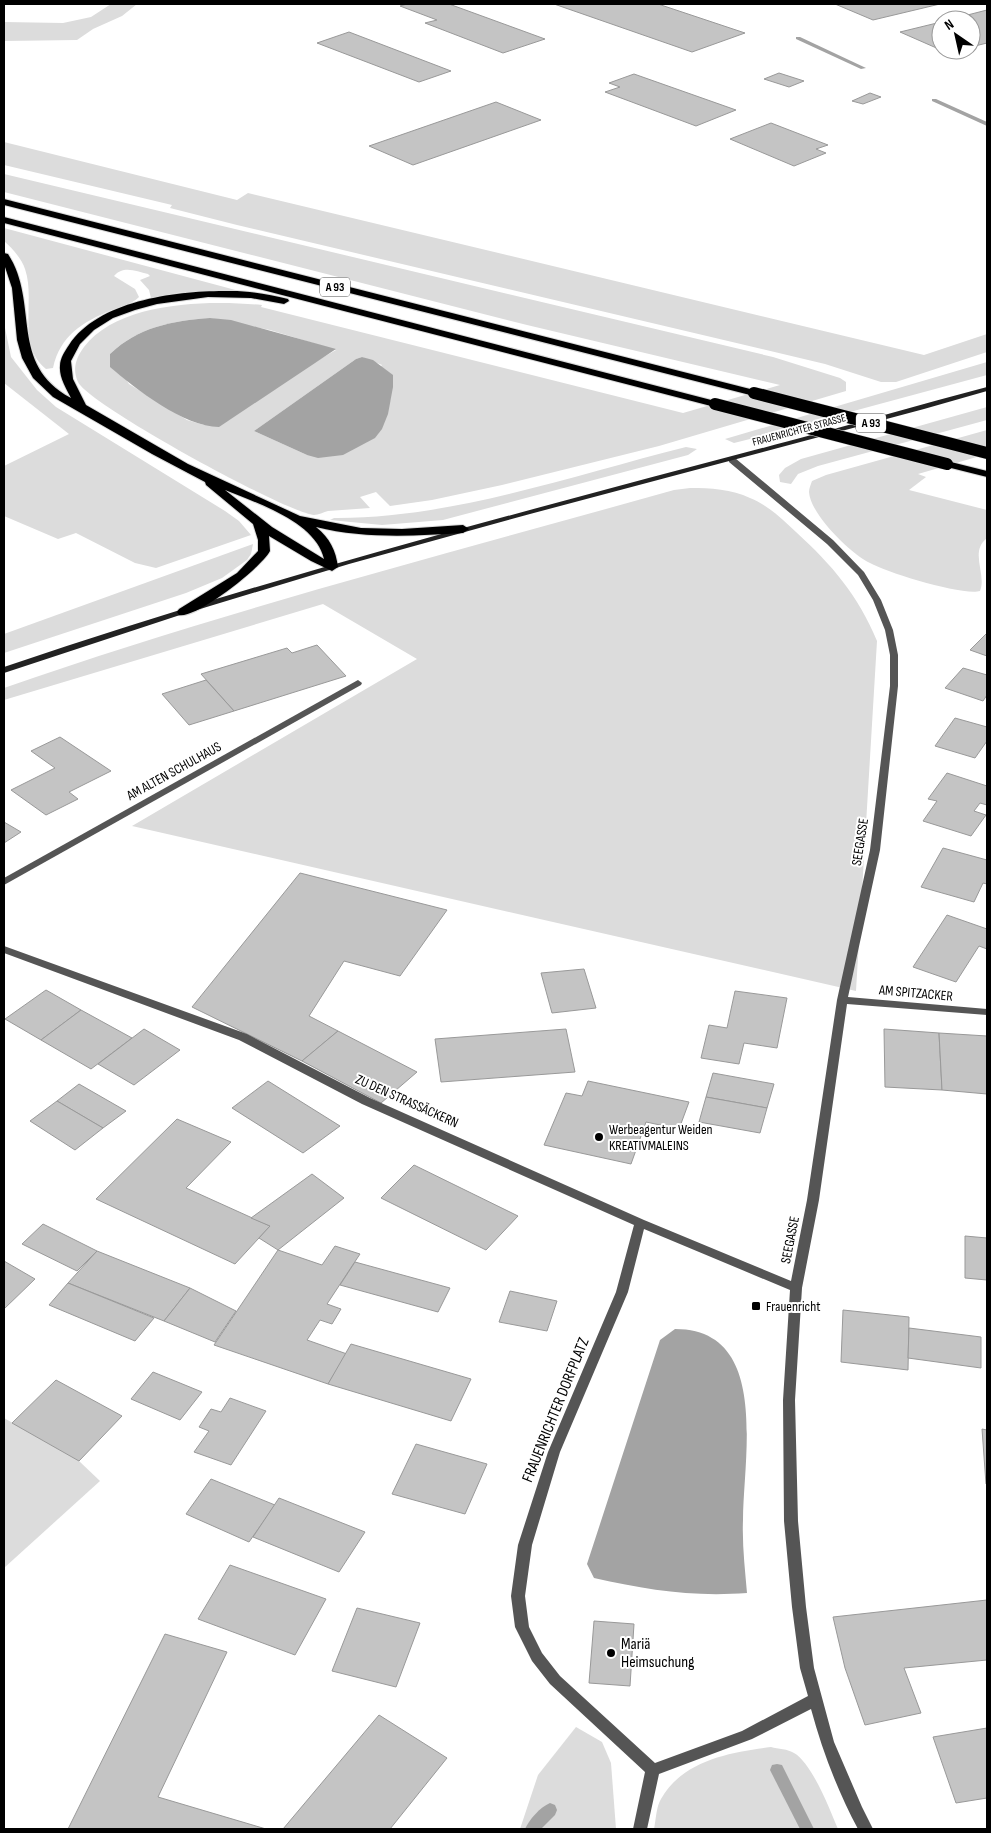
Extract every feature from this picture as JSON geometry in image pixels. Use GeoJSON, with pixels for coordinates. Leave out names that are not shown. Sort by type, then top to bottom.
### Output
{"type":"FeatureCollection","features":[{"type":"Feature","properties":{"kind":"highway","name":"A 93"},"geometry":{"type":"LineString","coordinates":[[4,202],[987,454]]}},
{"type":"Feature","properties":{"kind":"highway","name":"A 93"},"geometry":{"type":"LineString","coordinates":[[4,220],[987,474]]}},
{"type":"Feature","properties":{"kind":"highway"},"geometry":{"type":"LineString","coordinates":[[4,256],[12,270],[15,333],[23,358],[35,375],[52,391],[133,439],[199,474],[282,512],[315,524],[340,529],[399,532],[463,529]]}},
{"type":"Feature","properties":{"kind":"highway"},"geometry":{"type":"LineString","coordinates":[[81,407],[68,380],[65,368],[67,356],[80,336],[98,321],[131,308],[165,299],[196,295],[251,295],[418,327]]}},
{"type":"Feature","properties":{"kind":"highway"},"geometry":{"type":"LineString","coordinates":[[199,474],[259,524],[311,557],[332,567]]}},
{"type":"Feature","properties":{"kind":"highway"},"geometry":{"type":"LineString","coordinates":[[282,512],[313,531],[324,542],[330,552],[332,567]]}},
{"type":"Feature","properties":{"kind":"highway"},"geometry":{"type":"LineString","coordinates":[[183,612],[234,580],[259,559],[264,552],[266,542],[259,524]]}},
{"type":"Feature","properties":{"kind":"main road","name":"FRAUENRICHTER STRASSE"},"geometry":{"type":"LineString","coordinates":[[4,670],[183,612],[463,529],[732,460],[987,389]]}},
{"type":"Feature","properties":{"kind":"street","name":"SEEGASSE"},"geometry":{"type":"LineString","coordinates":[[732,460],[830,542],[861,574],[877,600],[889,630],[894,655],[894,686],[875,850],[842,1000],[814,1200],[796,1288]]}},
{"type":"Feature","properties":{"kind":"street","name":"AM ALTEN SCHULHAUS"},"geometry":{"type":"LineString","coordinates":[[4,882],[358,683]]}},
{"type":"Feature","properties":{"kind":"street","name":"ZU DEN STRASSÄCKERN"},"geometry":{"type":"LineString","coordinates":[[4,949],[243,1037],[366,1101],[640,1223],[796,1288]]}},
{"type":"Feature","properties":{"kind":"street","name":"AM SPITZACKER"},"geometry":{"type":"LineString","coordinates":[[842,1000],[987,1012]]}},
{"type":"Feature","properties":{"kind":"street","name":"FRAUENRICHTER DORFPLATZ"},"geometry":{"type":"LineString","coordinates":[[640,1223],[622,1292],[554,1452],[525,1545],[518,1596],[522,1627],[537,1657],[555,1680],[653,1770]]}},
{"type":"Feature","properties":{"kind":"street"},"geometry":{"type":"LineString","coordinates":[[796,1288],[789,1400],[791,1521],[802,1633],[807,1668],[828,1742],[856,1811],[866,1829]]}},
{"type":"Feature","properties":{"kind":"street"},"geometry":{"type":"LineString","coordinates":[[640,1829],[653,1770],[747,1735],[816,1699]]}},
{"type":"Feature","properties":{"kind":"shaded area"},"geometry":{"type":"Polygon","coordinates":[[[111,4],[137,4],[122,16],[93,29],[77,40],[4,41],[4,22],[63,23],[91,17],[111,4]]]}},
{"type":"Feature","properties":{"kind":"shaded area"},"geometry":{"type":"Polygon","coordinates":[[[4,142],[237,200],[248,193],[924,355],[987,334],[987,352],[896,382],[881,382],[825,364],[237,225],[170,208],[172,205],[4,165],[4,142]]]}},
{"type":"Feature","properties":{"kind":"shaded area"},"geometry":{"type":"Polygon","coordinates":[[[4,174],[773,357],[840,378],[846,382],[846,391],[659,446],[502,485],[432,500],[390,506],[376,492],[360,497],[370,508],[328,511],[314,515],[266,496],[229,478],[115,412],[90,394],[78,382],[75,373],[77,359],[84,347],[100,332],[119,320],[142,312],[192,304],[241,303],[262,305],[261,307],[683,413],[780,385],[527,325],[4,192],[4,174]],[[210,318],[182,321],[156,327],[132,337],[110,354],[129,384],[187,420],[204,425],[336,350],[270,330],[210,318]],[[362,357],[356,359],[254,431],[307,455],[382,365],[362,357]]]}},
{"type":"Feature","properties":{"kind":"shaded area"},"geometry":{"type":"Polygon","coordinates":[[[4,228],[243,292],[182,292],[151,298],[149,290],[140,280],[150,276],[148,274],[130,270],[121,271],[114,276],[135,289],[139,297],[130,304],[112,310],[82,325],[61,347],[53,368],[46,369],[37,359],[29,335],[29,294],[25,269],[22,261],[4,241],[4,228]]]}},
{"type":"Feature","properties":{"kind":"shaded area"},"geometry":{"type":"Polygon","coordinates":[[[210,318],[231,320],[336,349],[219,427],[191,421],[176,414],[147,396],[110,367],[110,354],[132,337],[156,327],[182,321],[210,318]]]}},
{"type":"Feature","properties":{"kind":"shaded area"},"geometry":{"type":"Polygon","coordinates":[[[4,323],[11,357],[37,390],[56,407],[225,511],[239,521],[251,535],[156,568],[135,563],[76,533],[58,539],[4,516],[4,466],[69,434],[4,383],[4,323]]]}},
{"type":"Feature","properties":{"kind":"shaded area"},"geometry":{"type":"Polygon","coordinates":[[[362,357],[373,360],[393,375],[393,387],[388,414],[382,429],[375,438],[343,455],[318,458],[307,455],[254,431],[356,359],[362,357]]]}},
{"type":"Feature","properties":{"kind":"shaded area"},"geometry":{"type":"Polygon","coordinates":[[[987,362],[987,375],[734,443],[725,439],[987,362]]]}},
{"type":"Feature","properties":{"kind":"shaded area"},"geometry":{"type":"Polygon","coordinates":[[[987,407],[987,420],[818,466],[798,474],[791,484],[780,482],[779,475],[785,468],[801,459],[987,407]]]}},
{"type":"Feature","properties":{"kind":"shaded area"},"geometry":{"type":"Polygon","coordinates":[[[987,430],[987,454],[918,474],[926,477],[909,490],[987,510],[987,538],[979,550],[982,578],[980,591],[971,592],[925,583],[870,563],[853,551],[833,532],[816,511],[811,501],[809,492],[812,481],[826,475],[987,430]]]}},
{"type":"Feature","properties":{"kind":"shaded area"},"geometry":{"type":"Polygon","coordinates":[[[686,447],[697,449],[688,455],[443,520],[382,525],[330,520],[334,518],[422,511],[467,503],[556,482],[686,447]]]}},
{"type":"Feature","properties":{"kind":"shaded area"},"geometry":{"type":"Polygon","coordinates":[[[690,488],[713,489],[743,495],[763,504],[774,513],[821,556],[843,582],[870,624],[877,641],[856,991],[132,826],[417,659],[323,604],[4,700],[4,688],[170,633],[422,560],[674,490],[690,488]]]}},
{"type":"Feature","properties":{"kind":"shaded area"},"geometry":{"type":"Polygon","coordinates":[[[253,544],[251,554],[247,560],[222,578],[186,593],[4,653],[4,634],[253,544]]]}},
{"type":"Feature","properties":{"kind":"shaded area"},"geometry":{"type":"Polygon","coordinates":[[[675,1329],[705,1335],[726,1350],[739,1373],[745,1401],[747,1432],[743,1529],[747,1593],[707,1594],[670,1592],[633,1586],[594,1578],[587,1564],[660,1340],[675,1329]]]}},
{"type":"Feature","properties":{"kind":"shaded area"},"geometry":{"type":"Polygon","coordinates":[[[4,1418],[79,1461],[100,1481],[4,1568],[4,1418]]]}},
{"type":"Feature","properties":{"kind":"shaded area"},"geometry":{"type":"Polygon","coordinates":[[[576,1727],[602,1742],[611,1763],[616,1829],[520,1829],[538,1775],[576,1727]]]}},
{"type":"Feature","properties":{"kind":"shaded area"},"geometry":{"type":"Polygon","coordinates":[[[771,1747],[792,1752],[801,1758],[814,1776],[838,1829],[654,1829],[659,1802],[670,1786],[682,1775],[709,1760],[724,1755],[771,1747]]]}},
{"type":"Feature","properties":{"kind":"building"},"geometry":{"type":"Polygon","coordinates":[[[407,4],[449,4],[545,39],[503,53],[425,23],[437,20],[400,6],[407,4]]]}},
{"type":"Feature","properties":{"kind":"building"},"geometry":{"type":"Polygon","coordinates":[[[554,4],[658,4],[745,33],[692,52],[554,4]]]}},
{"type":"Feature","properties":{"kind":"building"},"geometry":{"type":"Polygon","coordinates":[[[835,4],[940,4],[873,20],[835,4]]]}},
{"type":"Feature","properties":{"kind":"building"},"geometry":{"type":"Polygon","coordinates":[[[987,10],[987,43],[981,44],[981,12],[987,10]]]}},
{"type":"Feature","properties":{"kind":"building"},"geometry":{"type":"Polygon","coordinates":[[[931,24],[931,46],[900,32],[931,24]]]}},
{"type":"Feature","properties":{"kind":"building"},"geometry":{"type":"Polygon","coordinates":[[[349,32],[451,71],[419,82],[317,43],[349,32]]]}},
{"type":"Feature","properties":{"kind":"building"},"geometry":{"type":"Polygon","coordinates":[[[779,73],[804,81],[789,87],[764,79],[779,73]]]}},
{"type":"Feature","properties":{"kind":"building"},"geometry":{"type":"Polygon","coordinates":[[[634,74],[736,110],[696,126],[605,92],[620,87],[609,83],[634,74]]]}},
{"type":"Feature","properties":{"kind":"building"},"geometry":{"type":"Polygon","coordinates":[[[870,93],[881,97],[863,104],[852,101],[870,93]]]}},
{"type":"Feature","properties":{"kind":"building"},"geometry":{"type":"Polygon","coordinates":[[[496,102],[541,120],[413,165],[369,146],[496,102]]]}},
{"type":"Feature","properties":{"kind":"building"},"geometry":{"type":"Polygon","coordinates":[[[771,123],[828,145],[816,149],[826,153],[794,166],[730,139],[771,123]]]}},
{"type":"Feature","properties":{"kind":"building"},"geometry":{"type":"Polygon","coordinates":[[[987,633],[987,656],[970,650],[987,633]]]}},
{"type":"Feature","properties":{"kind":"building"},"geometry":{"type":"Polygon","coordinates":[[[317,645],[346,676],[234,711],[201,674],[287,648],[292,653],[317,645]]]}},
{"type":"Feature","properties":{"kind":"building"},"geometry":{"type":"Polygon","coordinates":[[[963,668],[987,675],[987,695],[983,701],[945,688],[963,668]]]}},
{"type":"Feature","properties":{"kind":"building"},"geometry":{"type":"Polygon","coordinates":[[[206,680],[234,711],[189,725],[162,694],[206,680]]]}},
{"type":"Feature","properties":{"kind":"building"},"geometry":{"type":"Polygon","coordinates":[[[955,718],[987,727],[987,741],[975,758],[935,746],[955,718]]]}},
{"type":"Feature","properties":{"kind":"building"},"geometry":{"type":"Polygon","coordinates":[[[60,737],[111,771],[69,792],[78,799],[46,815],[11,790],[55,768],[31,751],[60,737]]]}},
{"type":"Feature","properties":{"kind":"building"},"geometry":{"type":"Polygon","coordinates":[[[947,773],[987,786],[987,805],[980,803],[974,811],[986,815],[971,836],[923,821],[937,801],[928,799],[947,773]]]}},
{"type":"Feature","properties":{"kind":"building"},"geometry":{"type":"Polygon","coordinates":[[[4,822],[21,832],[4,843],[4,822]]]}},
{"type":"Feature","properties":{"kind":"building"},"geometry":{"type":"Polygon","coordinates":[[[943,848],[987,860],[987,884],[983,883],[974,902],[921,887],[943,848]]]}},
{"type":"Feature","properties":{"kind":"building"},"geometry":{"type":"Polygon","coordinates":[[[300,873],[447,910],[400,976],[344,961],[309,1016],[338,1031],[302,1061],[192,1007],[300,873]]]}},
{"type":"Feature","properties":{"kind":"building"},"geometry":{"type":"Polygon","coordinates":[[[947,915],[987,929],[987,949],[979,946],[956,982],[913,967],[947,915]]]}},
{"type":"Feature","properties":{"kind":"building"},"geometry":{"type":"Polygon","coordinates":[[[584,969],[596,1008],[552,1013],[541,973],[584,969]]]}},
{"type":"Feature","properties":{"kind":"building"},"geometry":{"type":"Polygon","coordinates":[[[46,990],[81,1010],[41,1040],[5,1019],[46,990]]]}},
{"type":"Feature","properties":{"kind":"building"},"geometry":{"type":"Polygon","coordinates":[[[735,991],[787,998],[777,1048],[744,1043],[739,1064],[701,1058],[709,1025],[727,1028],[735,991]]]}},
{"type":"Feature","properties":{"kind":"building"},"geometry":{"type":"Polygon","coordinates":[[[81,1010],[132,1038],[91,1069],[41,1040],[81,1010]]]}},
{"type":"Feature","properties":{"kind":"building"},"geometry":{"type":"Polygon","coordinates":[[[144,1029],[180,1050],[134,1085],[98,1064],[144,1029]]]}},
{"type":"Feature","properties":{"kind":"building"},"geometry":{"type":"Polygon","coordinates":[[[566,1029],[575,1072],[441,1082],[435,1039],[566,1029]]]}},
{"type":"Feature","properties":{"kind":"building"},"geometry":{"type":"Polygon","coordinates":[[[884,1029],[939,1033],[942,1090],[885,1087],[884,1029]]]}},
{"type":"Feature","properties":{"kind":"building"},"geometry":{"type":"Polygon","coordinates":[[[338,1031],[417,1072],[381,1103],[302,1061],[338,1031]]]}},
{"type":"Feature","properties":{"kind":"building"},"geometry":{"type":"Polygon","coordinates":[[[939,1033],[987,1036],[987,1094],[942,1090],[939,1033]]]}},
{"type":"Feature","properties":{"kind":"building"},"geometry":{"type":"Polygon","coordinates":[[[713,1073],[774,1084],[767,1108],[706,1097],[713,1073]]]}},
{"type":"Feature","properties":{"kind":"building"},"geometry":{"type":"Polygon","coordinates":[[[268,1081],[340,1126],[303,1153],[232,1108],[268,1081]]]}},
{"type":"Feature","properties":{"kind":"building"},"geometry":{"type":"Polygon","coordinates":[[[588,1081],[689,1102],[679,1129],[646,1122],[631,1164],[544,1145],[566,1093],[582,1096],[588,1081]]]}},
{"type":"Feature","properties":{"kind":"building"},"geometry":{"type":"Polygon","coordinates":[[[79,1084],[126,1111],[103,1128],[57,1101],[79,1084]]]}},
{"type":"Feature","properties":{"kind":"building"},"geometry":{"type":"Polygon","coordinates":[[[706,1097],[767,1108],[760,1133],[699,1122],[706,1097]]]}},
{"type":"Feature","properties":{"kind":"building"},"geometry":{"type":"Polygon","coordinates":[[[57,1101],[103,1128],[75,1150],[30,1121],[57,1101]]]}},
{"type":"Feature","properties":{"kind":"building"},"geometry":{"type":"Polygon","coordinates":[[[177,1119],[231,1142],[186,1188],[270,1226],[235,1264],[96,1199],[177,1119]]]}},
{"type":"Feature","properties":{"kind":"building"},"geometry":{"type":"Polygon","coordinates":[[[414,1165],[518,1216],[486,1250],[381,1198],[414,1165]]]}},
{"type":"Feature","properties":{"kind":"building"},"geometry":{"type":"Polygon","coordinates":[[[312,1174],[344,1198],[278,1250],[259,1238],[270,1226],[251,1218],[312,1174]]]}},
{"type":"Feature","properties":{"kind":"building"},"geometry":{"type":"Polygon","coordinates":[[[43,1224],[97,1251],[77,1271],[22,1244],[43,1224]]]}},
{"type":"Feature","properties":{"kind":"building"},"geometry":{"type":"Polygon","coordinates":[[[965,1236],[987,1238],[987,1280],[965,1278],[965,1236]]]}},
{"type":"Feature","properties":{"kind":"building"},"geometry":{"type":"Polygon","coordinates":[[[335,1246],[360,1254],[327,1304],[341,1309],[332,1324],[320,1320],[307,1340],[347,1354],[328,1384],[214,1345],[278,1250],[322,1265],[335,1246]]]}},
{"type":"Feature","properties":{"kind":"building"},"geometry":{"type":"Polygon","coordinates":[[[97,1251],[190,1288],[164,1321],[68,1283],[97,1251]]]}},
{"type":"Feature","properties":{"kind":"building"},"geometry":{"type":"Polygon","coordinates":[[[4,1261],[35,1279],[4,1309],[4,1261]]]}},
{"type":"Feature","properties":{"kind":"building"},"geometry":{"type":"Polygon","coordinates":[[[355,1262],[450,1288],[438,1312],[340,1285],[355,1262]]]}},
{"type":"Feature","properties":{"kind":"building"},"geometry":{"type":"Polygon","coordinates":[[[68,1283],[154,1318],[135,1341],[49,1305],[68,1283]]]}},
{"type":"Feature","properties":{"kind":"building"},"geometry":{"type":"Polygon","coordinates":[[[190,1288],[236,1311],[215,1342],[164,1321],[190,1288]]]}},
{"type":"Feature","properties":{"kind":"building"},"geometry":{"type":"Polygon","coordinates":[[[510,1291],[557,1301],[547,1331],[499,1322],[510,1291]]]}},
{"type":"Feature","properties":{"kind":"building"},"geometry":{"type":"Polygon","coordinates":[[[843,1310],[909,1317],[908,1370],[841,1362],[843,1310]]]}},
{"type":"Feature","properties":{"kind":"building"},"geometry":{"type":"Polygon","coordinates":[[[909,1328],[981,1337],[981,1368],[908,1358],[909,1328]]]}},
{"type":"Feature","properties":{"kind":"building"},"geometry":{"type":"Polygon","coordinates":[[[351,1344],[471,1379],[451,1421],[328,1384],[351,1344]]]}},
{"type":"Feature","properties":{"kind":"building"},"geometry":{"type":"Polygon","coordinates":[[[153,1372],[202,1392],[180,1420],[131,1399],[153,1372]]]}},
{"type":"Feature","properties":{"kind":"building"},"geometry":{"type":"Polygon","coordinates":[[[56,1380],[122,1416],[79,1461],[12,1423],[56,1380]]]}},
{"type":"Feature","properties":{"kind":"building"},"geometry":{"type":"Polygon","coordinates":[[[230,1398],[266,1411],[231,1465],[194,1452],[209,1431],[199,1427],[211,1409],[221,1412],[230,1398]]]}},
{"type":"Feature","properties":{"kind":"building"},"geometry":{"type":"Polygon","coordinates":[[[982,1429],[987,1430],[987,1484],[986,1484],[982,1429]]]}},
{"type":"Feature","properties":{"kind":"building"},"geometry":{"type":"Polygon","coordinates":[[[416,1444],[487,1464],[465,1514],[392,1494],[416,1444]]]}},
{"type":"Feature","properties":{"kind":"building"},"geometry":{"type":"Polygon","coordinates":[[[211,1479],[275,1505],[249,1542],[186,1514],[211,1479]]]}},
{"type":"Feature","properties":{"kind":"building"},"geometry":{"type":"Polygon","coordinates":[[[279,1498],[365,1532],[339,1572],[253,1537],[279,1498]]]}},
{"type":"Feature","properties":{"kind":"building"},"geometry":{"type":"Polygon","coordinates":[[[230,1565],[326,1599],[295,1655],[198,1619],[230,1565]]]}},
{"type":"Feature","properties":{"kind":"building"},"geometry":{"type":"Polygon","coordinates":[[[987,1600],[987,1660],[904,1668],[921,1713],[865,1725],[845,1668],[833,1617],[987,1600]]]}},
{"type":"Feature","properties":{"kind":"building"},"geometry":{"type":"Polygon","coordinates":[[[357,1608],[420,1623],[396,1687],[332,1671],[357,1608]]]}},
{"type":"Feature","properties":{"kind":"building","name":"Mariä Heimsuchung"},"geometry":{"type":"Polygon","coordinates":[[[594,1621],[634,1624],[630,1686],[589,1683],[594,1621]]]}},
{"type":"Feature","properties":{"kind":"building"},"geometry":{"type":"Polygon","coordinates":[[[165,1634],[227,1652],[158,1797],[266,1829],[68,1829],[165,1634]]]}},
{"type":"Feature","properties":{"kind":"building"},"geometry":{"type":"Polygon","coordinates":[[[379,1715],[447,1758],[390,1829],[283,1829],[379,1715]]]}},
{"type":"Feature","properties":{"kind":"building"},"geometry":{"type":"Polygon","coordinates":[[[987,1728],[987,1798],[956,1803],[933,1737],[987,1728]]]}},
{"type":"Feature","properties":{"kind":"waterway"},"geometry":{"type":"LineString","coordinates":[[798,38],[863,68]]}},
{"type":"Feature","properties":{"kind":"waterway"},"geometry":{"type":"LineString","coordinates":[[934,100],[987,124]]}},
{"type":"Feature","properties":{"kind":"waterway"},"geometry":{"type":"LineString","coordinates":[[777,1770],[807,1829]]}},
{"type":"Feature","properties":{"kind":"waterway"},"geometry":{"type":"LineString","coordinates":[[532,1829],[550,1810]]}},
{"type":"Feature","properties":{"kind":"place","name":"Werbeagentur Weiden KREATIVMALEINS"},"geometry":{"type":"Point","coordinates":[599,1137]}},
{"type":"Feature","properties":{"kind":"place","name":"Frauenricht"},"geometry":{"type":"Point","coordinates":[756,1306]}},
{"type":"Feature","properties":{"kind":"place","name":"Mariä Heimsuchung"},"geometry":{"type":"Point","coordinates":[611,1653]}}]}
